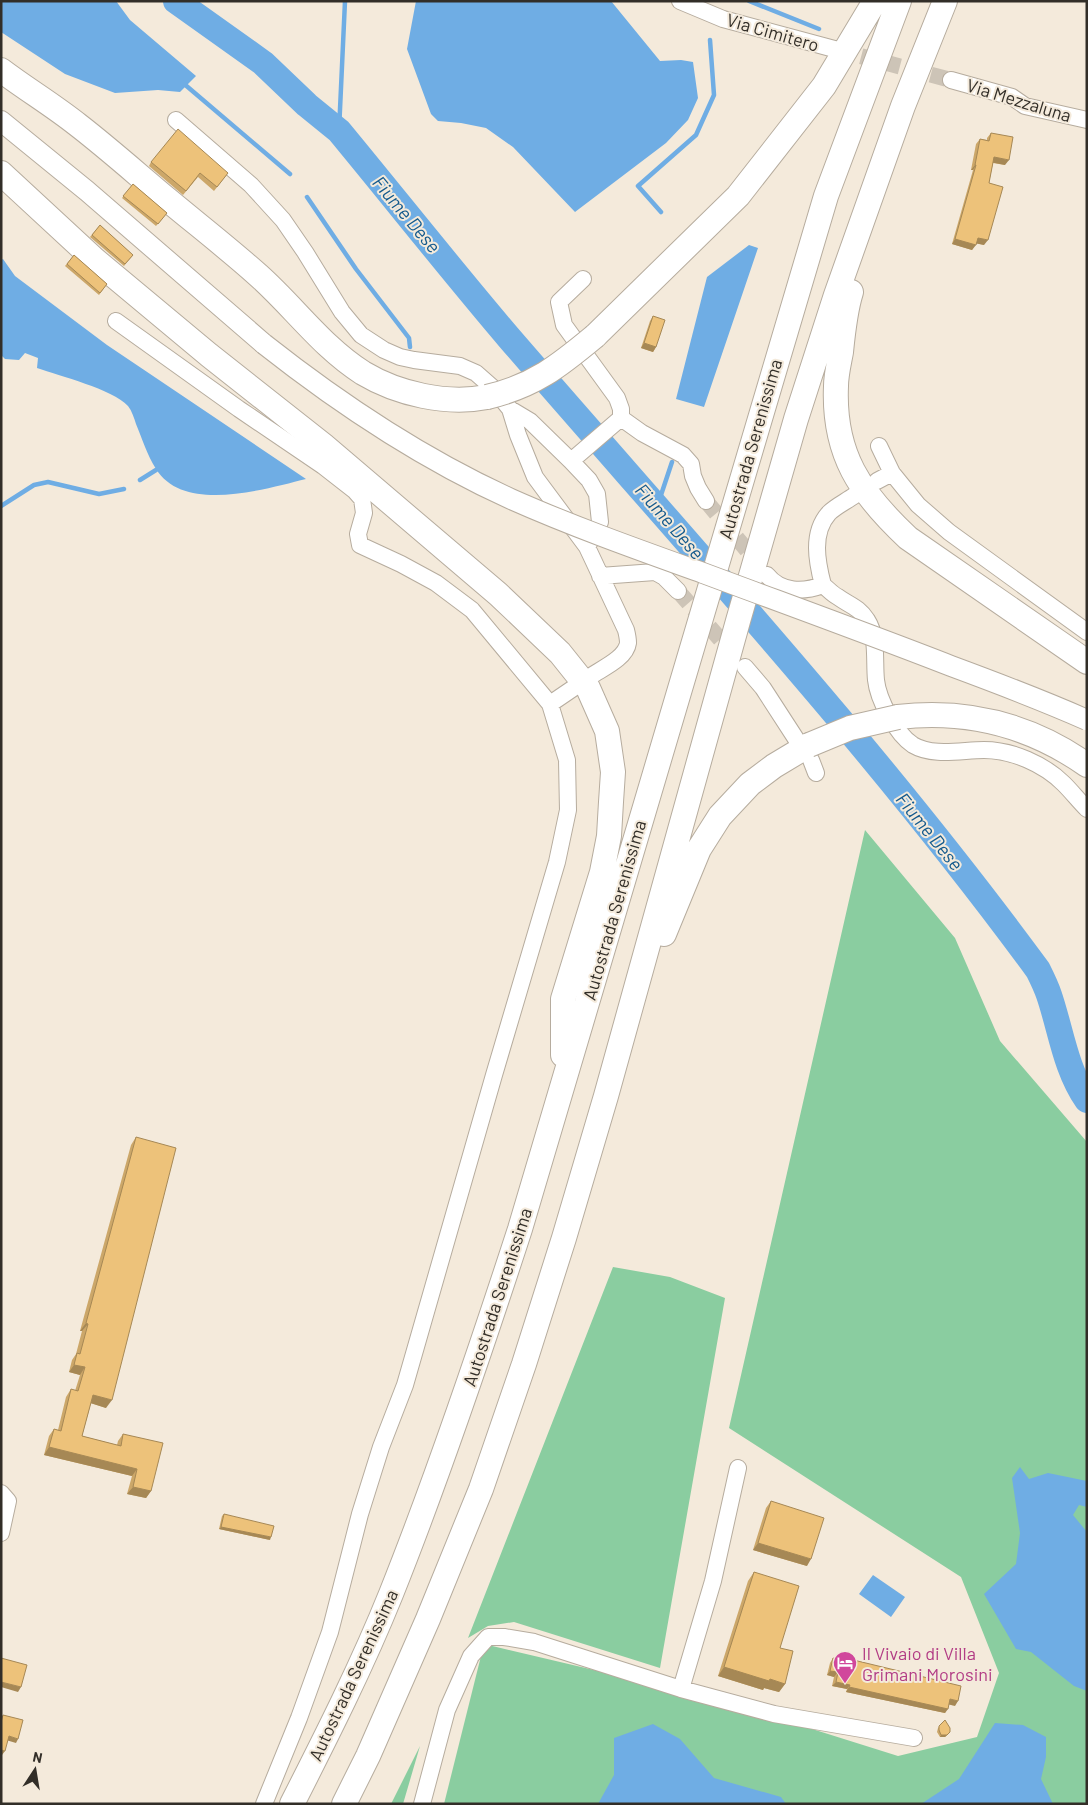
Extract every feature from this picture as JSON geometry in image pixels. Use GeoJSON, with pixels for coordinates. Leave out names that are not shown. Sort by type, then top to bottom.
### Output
{"type":"FeatureCollection","features":[{"type":"Feature","properties":{"kind":"highway"},"geometry":{"type":"LineString","coordinates":[[1,70],[79,125],[259,276],[329,346],[363,373],[383,383],[414,393],[442,399],[471,400],[510,392],[551,371],[595,336],[738,196],[824,86],[875,1]]}},
{"type":"Feature","properties":{"kind":"highway","name":"Autostrada Serenissima"},"geometry":{"type":"LineString","coordinates":[[292,1804],[332,1724],[386,1605],[443,1460],[520,1229],[826,196],[898,1]]}},
{"type":"Feature","properties":{"kind":"highway","name":"Autostrada Serenissima"},"geometry":{"type":"LineString","coordinates":[[344,1804],[368,1756],[428,1619],[481,1489],[524,1364],[606,1096],[738,621],[760,573],[796,419],[836,295],[903,106],[945,1]]}},
{"type":"Feature","properties":{"kind":"highway"},"geometry":{"type":"LineString","coordinates":[[882,169],[874,227],[848,302],[836,385],[836,416],[846,456],[854,475],[865,492],[908,538],[1087,662]]}},
{"type":"Feature","properties":{"kind":"highway"},"geometry":{"type":"LineString","coordinates":[[1,173],[103,266],[209,355],[323,445],[498,594],[560,653],[588,688],[607,731],[613,772],[609,836],[602,872],[563,999],[564,1082]]}},
{"type":"Feature","properties":{"kind":"highway"},"geometry":{"type":"LineString","coordinates":[[606,1096],[633,1036],[664,933],[699,849],[720,816],[750,784],[774,766],[808,755],[850,728],[918,715],[950,716],[992,721],[1035,734],[1087,764]]}},
{"type":"Feature","properties":{"kind":"main road"},"geometry":{"type":"LineString","coordinates":[[1,120],[264,344],[385,430],[444,465],[510,498],[587,531],[891,643],[1087,720]]}},
{"type":"Feature","properties":{"kind":"street","name":"Via Cimitero"},"geometry":{"type":"LineString","coordinates":[[680,1],[723,19],[838,50]]}},
{"type":"Feature","properties":{"kind":"street","name":"Via Mezzaluna"},"geometry":{"type":"LineString","coordinates":[[951,80],[1012,97],[1025,106],[1087,120]]}},
{"type":"Feature","properties":{"kind":"street"},"geometry":{"type":"LineString","coordinates":[[176,120],[251,185],[283,220],[342,312],[361,335],[384,350],[400,357],[452,364],[468,369],[493,388],[510,409],[530,421],[576,457],[597,494],[600,522],[586,547]]}},
{"type":"Feature","properties":{"kind":"street"},"geometry":{"type":"LineString","coordinates":[[576,457],[618,421],[622,409],[617,398],[564,326],[559,302],[583,279]]}},
{"type":"Feature","properties":{"kind":"street"},"geometry":{"type":"LineString","coordinates":[[116,321],[238,409],[323,466],[355,491],[362,500],[364,513],[358,534],[360,545],[436,583],[472,610],[550,704],[568,760],[568,810],[557,862],[405,1384],[381,1447],[360,1514],[330,1632],[299,1718],[264,1804]]}},
{"type":"Feature","properties":{"kind":"street"},"geometry":{"type":"LineString","coordinates":[[510,409],[534,477],[586,547],[626,630],[628,642],[625,650],[592,676]]}},
{"type":"Feature","properties":{"kind":"street"},"geometry":{"type":"LineString","coordinates":[[618,421],[683,455],[692,464],[695,482],[706,501]]}},
{"type":"Feature","properties":{"kind":"street"},"geometry":{"type":"LineString","coordinates":[[879,446],[892,473],[918,505],[949,532],[1087,632]]}},
{"type":"Feature","properties":{"kind":"street"},"geometry":{"type":"LineString","coordinates":[[877,481],[892,473]]}},
{"type":"Feature","properties":{"kind":"street"},"geometry":{"type":"LineString","coordinates":[[855,495],[829,513],[822,524],[817,537],[817,563],[823,585],[838,597],[856,606],[868,621],[876,647],[876,682],[884,707],[899,731],[913,744],[928,751],[987,750],[1010,754],[1034,762],[1062,782],[1087,809]]}},
{"type":"Feature","properties":{"kind":"street"},"geometry":{"type":"LineString","coordinates":[[600,576],[655,572],[664,577],[678,591]]}},
{"type":"Feature","properties":{"kind":"street"},"geometry":{"type":"LineString","coordinates":[[760,573],[774,583],[791,589],[808,590],[823,585]]}},
{"type":"Feature","properties":{"kind":"street"},"geometry":{"type":"LineString","coordinates":[[745,667],[764,688],[808,755]]}},
{"type":"Feature","properties":{"kind":"street"},"geometry":{"type":"LineString","coordinates":[[550,704],[575,687]]}},
{"type":"Feature","properties":{"kind":"street"},"geometry":{"type":"LineString","coordinates":[[681,1690],[713,1581],[738,1468]]}},
{"type":"Feature","properties":{"kind":"street"},"geometry":{"type":"LineString","coordinates":[[1,1493],[8,1501],[1,1533]]}},
{"type":"Feature","properties":{"kind":"street"},"geometry":{"type":"LineString","coordinates":[[422,1804],[447,1710],[471,1656],[488,1637],[504,1637],[534,1642],[681,1690],[774,1714],[914,1738]]}},
{"type":"Feature","properties":{"kind":"green space"},"geometry":{"type":"Polygon","coordinates":[[[865,830],[955,938],[1000,1041],[1087,1142],[1087,1804],[444,1804],[484,1644],[713,1698],[898,1756],[977,1737],[999,1673],[961,1577],[729,1428],[865,830]]]}},
{"type":"Feature","properties":{"kind":"green space"},"geometry":{"type":"Polygon","coordinates":[[[613,1267],[670,1277],[725,1298],[660,1668],[514,1622],[488,1626],[468,1638],[613,1267]]]}},
{"type":"Feature","properties":{"kind":"green space"},"geometry":{"type":"Polygon","coordinates":[[[420,1746],[403,1804],[391,1804],[420,1746]]]}},
{"type":"Feature","properties":{"kind":"water"},"geometry":{"type":"Polygon","coordinates":[[[1,1],[116,1],[130,20],[196,76],[180,92],[158,90],[115,93],[65,74],[1,32],[1,1]]]}},
{"type":"Feature","properties":{"kind":"water"},"geometry":{"type":"Polygon","coordinates":[[[416,1],[611,1],[660,61],[681,60],[693,62],[698,98],[688,120],[666,143],[575,212],[513,147],[486,128],[438,121],[431,114],[407,49],[416,1]]]}},
{"type":"Feature","properties":{"kind":"water"},"geometry":{"type":"Polygon","coordinates":[[[749,245],[758,248],[704,407],[676,399],[707,277],[749,245]]]}},
{"type":"Feature","properties":{"kind":"water"},"geometry":{"type":"Polygon","coordinates":[[[3,259],[15,276],[107,345],[306,479],[269,488],[226,495],[205,495],[185,491],[169,483],[153,464],[128,406],[110,394],[37,368],[38,358],[25,353],[19,360],[5,359],[1,355],[1,260],[3,259]]]}},
{"type":"Feature","properties":{"kind":"water"},"geometry":{"type":"Polygon","coordinates":[[[1020,1467],[1029,1479],[1048,1473],[1087,1481],[1087,1507],[1079,1505],[1073,1515],[1087,1532],[1087,1691],[1074,1686],[1031,1652],[1016,1649],[984,1594],[1016,1564],[1020,1533],[1012,1478],[1020,1467]]]}},
{"type":"Feature","properties":{"kind":"water"},"geometry":{"type":"Polygon","coordinates":[[[873,1575],[905,1597],[891,1617],[859,1594],[873,1575]]]}},
{"type":"Feature","properties":{"kind":"water"},"geometry":{"type":"Polygon","coordinates":[[[995,1723],[1023,1725],[1046,1737],[1046,1757],[1041,1779],[1053,1804],[921,1804],[959,1779],[995,1723]]]}},
{"type":"Feature","properties":{"kind":"water"},"geometry":{"type":"Polygon","coordinates":[[[653,1724],[680,1739],[714,1778],[781,1797],[786,1804],[598,1804],[614,1775],[614,1738],[653,1724]]]}},
{"type":"Feature","properties":{"kind":"building"},"geometry":{"type":"Polygon","coordinates":[[[178,129],[228,173],[217,187],[200,173],[186,191],[151,162],[178,129]]]}},
{"type":"Feature","properties":{"kind":"building"},"geometry":{"type":"Polygon","coordinates":[[[991,133],[1013,137],[1009,160],[994,157],[989,183],[1003,187],[988,240],[978,238],[976,245],[955,239],[976,165],[980,139],[989,141],[991,133]]]}},
{"type":"Feature","properties":{"kind":"building"},"geometry":{"type":"Polygon","coordinates":[[[133,184],[167,213],[158,224],[123,196],[133,184]]]}},
{"type":"Feature","properties":{"kind":"building"},"geometry":{"type":"Polygon","coordinates":[[[100,225],[133,255],[125,264],[92,235],[100,225]]]}},
{"type":"Feature","properties":{"kind":"building"},"geometry":{"type":"Polygon","coordinates":[[[74,255],[107,284],[100,293],[67,264],[74,255]]]}},
{"type":"Feature","properties":{"kind":"building"},"geometry":{"type":"Polygon","coordinates":[[[653,316],[665,320],[656,347],[644,343],[653,316]]]}},
{"type":"Feature","properties":{"kind":"building"},"geometry":{"type":"Polygon","coordinates":[[[136,1137],[176,1148],[112,1400],[93,1395],[82,1436],[121,1446],[123,1434],[163,1443],[151,1491],[133,1487],[137,1469],[49,1447],[54,1429],[61,1431],[71,1389],[78,1391],[85,1367],[74,1365],[77,1353],[80,1354],[88,1324],[86,1323],[136,1137]]]}},
{"type":"Feature","properties":{"kind":"building"},"geometry":{"type":"Polygon","coordinates":[[[771,1501],[824,1518],[811,1559],[758,1543],[771,1501]]]}},
{"type":"Feature","properties":{"kind":"building"},"geometry":{"type":"Polygon","coordinates":[[[224,1514],[274,1526],[271,1537],[221,1527],[224,1514]]]}},
{"type":"Feature","properties":{"kind":"building"},"geometry":{"type":"Polygon","coordinates":[[[754,1572],[799,1586],[780,1648],[793,1651],[785,1684],[724,1667],[754,1572]]]}},
{"type":"Feature","properties":{"kind":"building"},"geometry":{"type":"Polygon","coordinates":[[[841,1657],[961,1686],[958,1701],[950,1699],[948,1709],[849,1687],[850,1685],[836,1682],[838,1672],[830,1671],[833,1658],[840,1660],[841,1657]]]}},
{"type":"Feature","properties":{"kind":"building"},"geometry":{"type":"Polygon","coordinates":[[[1,1658],[27,1665],[21,1687],[1,1682],[1,1658]]]}},
{"type":"Feature","properties":{"kind":"building"},"geometry":{"type":"Polygon","coordinates":[[[3,1715],[23,1720],[18,1739],[9,1736],[5,1751],[1,1750],[1,1722],[3,1715]]]}},
{"type":"Feature","properties":{"kind":"building"},"geometry":{"type":"Polygon","coordinates":[[[945,1720],[950,1728],[950,1732],[947,1735],[941,1735],[939,1726],[945,1720]]]}},
{"type":"Feature","properties":{"kind":"waterway","name":"Fiume Dese"},"geometry":{"type":"LineString","coordinates":[[176,1],[263,63],[307,105],[339,131],[510,339],[713,571],[847,728],[976,888],[1038,970],[1049,995],[1068,1062],[1087,1100]]}},
{"type":"Feature","properties":{"kind":"waterway"},"geometry":{"type":"LineString","coordinates":[[339,131],[345,1]]}},
{"type":"Feature","properties":{"kind":"waterway"},"geometry":{"type":"LineString","coordinates":[[749,1],[819,29]]}},
{"type":"Feature","properties":{"kind":"waterway"},"geometry":{"type":"LineString","coordinates":[[661,212],[638,186],[696,135],[714,95],[710,40]]}},
{"type":"Feature","properties":{"kind":"waterway"},"geometry":{"type":"LineString","coordinates":[[183,83],[290,174]]}},
{"type":"Feature","properties":{"kind":"waterway"},"geometry":{"type":"LineString","coordinates":[[307,197],[356,269],[409,338],[410,347]]}},
{"type":"Feature","properties":{"kind":"waterway"},"geometry":{"type":"LineString","coordinates":[[657,507],[672,462]]}},
{"type":"Feature","properties":{"kind":"waterway"},"geometry":{"type":"LineString","coordinates":[[140,480],[156,470]]}},
{"type":"Feature","properties":{"kind":"waterway"},"geometry":{"type":"LineString","coordinates":[[1,506],[34,485],[48,482],[99,494],[124,489]]}},
{"type":"Feature","properties":{"kind":"tunnel"},"geometry":{"type":"LineString","coordinates":[[838,50],[951,80]]}},
{"type":"Feature","properties":{"kind":"tunnel"},"geometry":{"type":"LineString","coordinates":[[706,501],[760,566]]}},
{"type":"Feature","properties":{"kind":"tunnel"},"geometry":{"type":"LineString","coordinates":[[678,591],[734,655]]}},
{"type":"Feature","properties":{"kind":"place","name":"Il Vivaio di Villa Grimani Morosini"},"geometry":{"type":"Point","coordinates":[845,1684]}}]}
